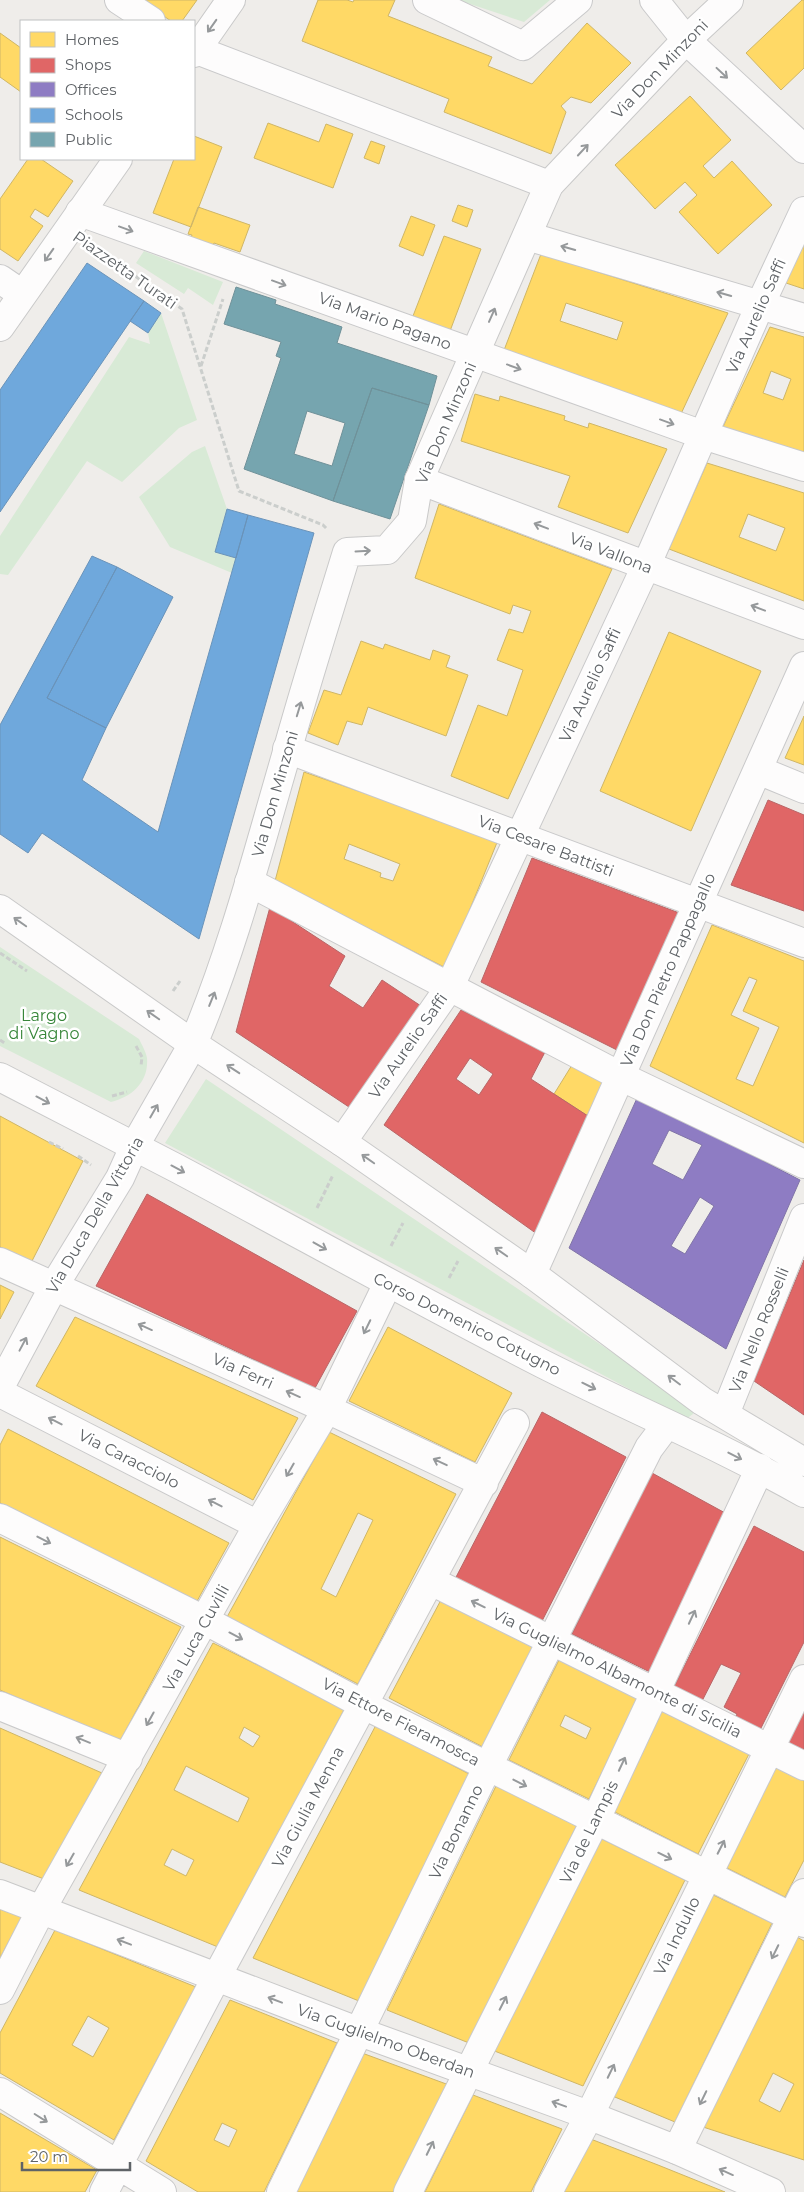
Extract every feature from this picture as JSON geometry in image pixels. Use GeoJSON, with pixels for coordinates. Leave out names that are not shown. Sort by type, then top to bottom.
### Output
{"type":"FeatureCollection","features":[{"type":"Feature","properties":{"kind":"street"},"geometry":{"type":"LineString","coordinates":[[119,0],[149,20]]}},
{"type":"Feature","properties":{"kind":"street"},"geometry":{"type":"LineString","coordinates":[[195,50],[231,0]]}},
{"type":"Feature","properties":{"kind":"street"},"geometry":{"type":"LineString","coordinates":[[427,0],[523,46],[578,0]]}},
{"type":"Feature","properties":{"kind":"street"},"geometry":{"type":"LineString","coordinates":[[654,0],[686,40],[804,149]]}},
{"type":"Feature","properties":{"kind":"street","name":"Via Don Minzoni"},"geometry":{"type":"LineString","coordinates":[[193,1044],[214,993],[249,882],[287,749],[348,552],[387,550],[412,522],[419,480],[549,185],[686,40],[729,0]]}},
{"type":"Feature","properties":{"kind":"street"},"geometry":{"type":"LineString","coordinates":[[195,51],[549,185]]}},
{"type":"Feature","properties":{"kind":"street"},"geometry":{"type":"LineString","coordinates":[[0,327],[11,286],[80,212],[117,160]]}},
{"type":"Feature","properties":{"kind":"street","name":"Via Aurelio Saffi"},"geometry":{"type":"LineString","coordinates":[[342,1142],[449,988],[646,566],[760,305],[804,211]]}},
{"type":"Feature","properties":{"kind":"street","name":"Via Mario Pagano"},"geometry":{"type":"LineString","coordinates":[[80,212],[703,435],[804,467]]}},
{"type":"Feature","properties":{"kind":"street"},"geometry":{"type":"LineString","coordinates":[[527,236],[804,318]]}},
{"type":"Feature","properties":{"kind":"street","name":"Via Vallona"},"geometry":{"type":"LineString","coordinates":[[419,480],[804,625]]}},
{"type":"Feature","properties":{"kind":"street","name":"Via Don Pietro Pappagallo"},"geometry":{"type":"LineString","coordinates":[[532,1274],[804,666]]}},
{"type":"Feature","properties":{"kind":"street","name":"Via Cesare Battisti"},"geometry":{"type":"LineString","coordinates":[[287,749],[804,943]]}},
{"type":"Feature","properties":{"kind":"street"},"geometry":{"type":"LineString","coordinates":[[758,770],[804,789]]}},
{"type":"Feature","properties":{"kind":"street"},"geometry":{"type":"LineString","coordinates":[[249,882],[620,1076],[804,1164]]}},
{"type":"Feature","properties":{"kind":"street"},"geometry":{"type":"LineString","coordinates":[[0,909],[193,1044],[342,1142],[532,1274],[714,1407],[804,1462]]}},
{"type":"Feature","properties":{"kind":"street","name":"Via Duca Della Vittoria"},"geometry":{"type":"LineString","coordinates":[[0,1387],[54,1286],[120,1178],[134,1147],[193,1044]]}},
{"type":"Feature","properties":{"kind":"street","name":"Corso Domenico Cotugno"},"geometry":{"type":"LineString","coordinates":[[0,1077],[545,1365],[760,1468],[804,1493]]}},
{"type":"Feature","properties":{"kind":"street","name":"Via Nello Rosselli"},"geometry":{"type":"LineString","coordinates":[[714,1407],[804,1218]]}},
{"type":"Feature","properties":{"kind":"street","name":"Via Ferri"},"geometry":{"type":"LineString","coordinates":[[0,1262],[327,1409],[484,1483]]}},
{"type":"Feature","properties":{"kind":"street","name":"Via Luca Cuvilli"},"geometry":{"type":"LineString","coordinates":[[0,1990],[41,1910],[206,1621],[258,1525],[327,1409],[388,1283]]}},
{"type":"Feature","properties":{"kind":"street","name":"Via Caracciolo"},"geometry":{"type":"LineString","coordinates":[[0,1393],[258,1525]]}},
{"type":"Feature","properties":{"kind":"street"},"geometry":{"type":"LineString","coordinates":[[675,1427],[697,1427],[705,1420],[714,1407]]}},
{"type":"Feature","properties":{"kind":"street","name":"Via Giulia Menna"},"geometry":{"type":"LineString","coordinates":[[104,2192],[216,1978],[515,1423]]}},
{"type":"Feature","properties":{"kind":"street","name":"Via Bonanno"},"geometry":{"type":"LineString","coordinates":[[281,2192],[488,1766],[649,1448],[675,1427]]}},
{"type":"Feature","properties":{"kind":"street","name":"Via de Lampis"},"geometry":{"type":"LineString","coordinates":[[408,2192],[595,1821],[760,1468]]}},
{"type":"Feature","properties":{"kind":"street","name":"Via Ettore Fieramosca"},"geometry":{"type":"LineString","coordinates":[[0,1518],[206,1621],[364,1705],[798,1920]]}},
{"type":"Feature","properties":{"kind":"street","name":"Via Guglielmo Albamonte di Sicilia"},"geometry":{"type":"LineString","coordinates":[[431,1580],[804,1766]]}},
{"type":"Feature","properties":{"kind":"street","name":"Via Indullo"},"geometry":{"type":"LineString","coordinates":[[548,2192],[589,2116],[804,1679]]}},
{"type":"Feature","properties":{"kind":"street"},"geometry":{"type":"LineString","coordinates":[[0,1706],[128,1758]]}},
{"type":"Feature","properties":{"kind":"street"},"geometry":{"type":"LineString","coordinates":[[677,2150],[798,1920],[804,1892]]}},
{"type":"Feature","properties":{"kind":"street","name":"Via Guglielmo Oberdan"},"geometry":{"type":"LineString","coordinates":[[0,1894],[216,1978],[677,2150],[771,2192]]}},
{"type":"Feature","properties":{"kind":"street"},"geometry":{"type":"LineString","coordinates":[[0,2092],[162,2192]]}},
{"type":"Feature","properties":{"kind":"path","name":"Piazzetta Turati"},"geometry":{"type":"LineString","coordinates":[[110,259],[182,309],[239,491],[323,525],[348,552]]}},
{"type":"Feature","properties":{"kind":"path"},"geometry":{"type":"LineString","coordinates":[[200,368],[233,267]]}},
{"type":"Feature","properties":{"kind":"path"},"geometry":{"type":"LineString","coordinates":[[0,953],[32,974]]}},
{"type":"Feature","properties":{"kind":"path"},"geometry":{"type":"LineString","coordinates":[[0,1040],[8,1045]]}},
{"type":"Feature","properties":{"kind":"path"},"geometry":{"type":"LineString","coordinates":[[134,1041],[142,1057],[140,1074]]}},
{"type":"Feature","properties":{"kind":"path"},"geometry":{"type":"LineString","coordinates":[[109,1097],[120,1096],[132,1088]]}},
{"type":"Feature","properties":{"kind":"path"},"geometry":{"type":"LineString","coordinates":[[78,1156],[83,1161]]}},
{"type":"Feature","properties":{"kind":"path"},"geometry":{"type":"LineString","coordinates":[[313,1216],[334,1172],[342,1178]]}},
{"type":"Feature","properties":{"kind":"path"},"geometry":{"type":"LineString","coordinates":[[387,1255],[405,1220]]}},
{"type":"Feature","properties":{"kind":"path"},"geometry":{"type":"LineString","coordinates":[[445,1285],[459,1258]]}},
{"type":"Feature","properties":{"kind":"green space"},"geometry":{"type":"Polygon","coordinates":[[[458,0],[550,0],[524,22],[458,0]]]}},
{"type":"Feature","properties":{"kind":"green space"},"geometry":{"type":"Polygon","coordinates":[[[144,251],[223,282],[213,305],[188,288],[184,294],[136,263],[144,251]]]}},
{"type":"Feature","properties":{"kind":"green space"},"geometry":{"type":"Polygon","coordinates":[[[161,313],[197,420],[179,428],[122,482],[87,461],[8,575],[0,574],[0,536],[129,337],[150,344],[148,333],[161,313]]]}},
{"type":"Feature","properties":{"kind":"green space"},"geometry":{"type":"Polygon","coordinates":[[[205,446],[227,509],[215,552],[236,558],[232,573],[170,547],[139,497],[192,452],[205,446]]]}},
{"type":"Feature","properties":{"kind":"green space","name":"Largo di Vagno"},"geometry":{"type":"Polygon","coordinates":[[[0,947],[139,1039],[147,1058],[147,1067],[138,1087],[119,1100],[111,1102],[0,1046],[0,947]]]}},
{"type":"Feature","properties":{"kind":"green space"},"geometry":{"type":"Polygon","coordinates":[[[206,1079],[692,1406],[693,1414],[686,1419],[165,1143],[206,1079]]]}},
{"type":"Feature","properties":{"kind":"building: Homes"},"geometry":{"type":"Polygon","coordinates":[[[140,0],[197,0],[183,20],[170,20],[140,0]]]}},
{"type":"Feature","properties":{"kind":"building: Homes"},"geometry":{"type":"Polygon","coordinates":[[[318,0],[347,0],[353,2],[354,0],[395,0],[388,16],[492,57],[488,66],[532,84],[587,23],[631,63],[591,103],[571,97],[561,106],[566,112],[551,154],[444,112],[449,99],[302,41],[318,0]]]}},
{"type":"Feature","properties":{"kind":"building: Homes"},"geometry":{"type":"Polygon","coordinates":[[[804,0],[804,68],[781,90],[746,53],[804,0]]]}},
{"type":"Feature","properties":{"kind":"building: Homes"},"geometry":{"type":"Polygon","coordinates":[[[0,33],[20,47],[20,91],[0,77],[0,33]]]}},
{"type":"Feature","properties":{"kind":"building: Homes"},"geometry":{"type":"Polygon","coordinates":[[[690,96],[731,140],[703,166],[714,178],[732,161],[772,205],[718,254],[679,212],[697,195],[685,182],[655,209],[615,165],[690,96]]]}},
{"type":"Feature","properties":{"kind":"building: Homes"},"geometry":{"type":"Polygon","coordinates":[[[268,123],[319,142],[326,124],[353,134],[333,188],[254,158],[268,123]]]}},
{"type":"Feature","properties":{"kind":"building: Homes"},"geometry":{"type":"Polygon","coordinates":[[[195,136],[222,147],[191,227],[153,213],[174,160],[195,160],[195,136]]]}},
{"type":"Feature","properties":{"kind":"building: Homes"},"geometry":{"type":"Polygon","coordinates":[[[371,141],[385,146],[379,164],[364,158],[371,141]]]}},
{"type":"Feature","properties":{"kind":"building: Homes"},"geometry":{"type":"Polygon","coordinates":[[[27,160],[42,160],[73,181],[48,217],[35,209],[30,217],[43,226],[18,261],[0,249],[0,199],[27,160]]]}},
{"type":"Feature","properties":{"kind":"building: Homes"},"geometry":{"type":"Polygon","coordinates":[[[458,205],[473,210],[467,227],[452,221],[458,205]]]}},
{"type":"Feature","properties":{"kind":"building: Homes"},"geometry":{"type":"Polygon","coordinates":[[[198,207],[250,225],[240,252],[214,243],[210,252],[189,244],[192,235],[188,234],[198,207]]]}},
{"type":"Feature","properties":{"kind":"building: Homes"},"geometry":{"type":"Polygon","coordinates":[[[411,216],[435,225],[423,256],[399,246],[411,216]]]}},
{"type":"Feature","properties":{"kind":"building: Homes"},"geometry":{"type":"Polygon","coordinates":[[[804,234],[804,289],[783,282],[804,234]]]}},
{"type":"Feature","properties":{"kind":"building: Homes"},"geometry":{"type":"Polygon","coordinates":[[[444,236],[481,249],[450,331],[413,316],[444,236]]]}},
{"type":"Feature","properties":{"kind":"building: Homes"},"geometry":{"type":"Polygon","coordinates":[[[541,254],[728,313],[680,416],[501,358],[541,254]],[[566,303],[560,321],[617,340],[623,322],[566,303]]]}},
{"type":"Feature","properties":{"kind":"building: Homes"},"geometry":{"type":"Polygon","coordinates":[[[770,327],[804,337],[804,455],[722,429],[770,327]],[[771,371],[763,393],[783,400],[791,379],[771,371]]]}},
{"type":"Feature","properties":{"kind":"building: Homes"},"geometry":{"type":"Polygon","coordinates":[[[475,394],[499,401],[500,396],[565,416],[564,420],[588,428],[589,423],[667,449],[628,533],[558,507],[570,476],[461,441],[475,394]]]}},
{"type":"Feature","properties":{"kind":"building: Homes"},"geometry":{"type":"Polygon","coordinates":[[[707,463],[804,493],[804,601],[669,549],[707,463]],[[748,514],[739,537],[776,551],[785,528],[748,514]]]}},
{"type":"Feature","properties":{"kind":"building: Homes"},"geometry":{"type":"Polygon","coordinates":[[[439,504],[612,569],[508,799],[451,776],[478,705],[507,716],[523,670],[497,660],[509,629],[523,633],[531,611],[513,605],[510,614],[415,578],[439,504]]]}},
{"type":"Feature","properties":{"kind":"building: Homes"},"geometry":{"type":"Polygon","coordinates":[[[669,632],[761,671],[691,831],[600,791],[669,632]]]}},
{"type":"Feature","properties":{"kind":"building: Homes"},"geometry":{"type":"Polygon","coordinates":[[[361,641],[383,649],[385,644],[430,660],[433,650],[450,656],[446,667],[468,675],[446,736],[368,707],[362,725],[347,721],[338,745],[308,733],[324,690],[341,695],[361,641]]]}},
{"type":"Feature","properties":{"kind":"building: Homes"},"geometry":{"type":"Polygon","coordinates":[[[804,716],[804,765],[785,758],[804,716]]]}},
{"type":"Feature","properties":{"kind":"building: Homes"},"geometry":{"type":"Polygon","coordinates":[[[304,772],[498,840],[446,968],[275,881],[304,772]],[[349,844],[344,859],[381,873],[380,877],[393,881],[400,864],[349,844]]]}},
{"type":"Feature","properties":{"kind":"building: Homes"},"geometry":{"type":"Polygon","coordinates":[[[712,925],[804,961],[804,1143],[650,1066],[712,925]],[[749,977],[731,1015],[759,1028],[736,1079],[753,1086],[779,1027],[743,1011],[757,980],[749,977]]]}},
{"type":"Feature","properties":{"kind":"building: Homes"},"geometry":{"type":"Polygon","coordinates":[[[572,1065],[604,1082],[591,1118],[554,1094],[572,1065]]]}},
{"type":"Feature","properties":{"kind":"building: Homes"},"geometry":{"type":"Polygon","coordinates":[[[0,1116],[83,1161],[32,1261],[0,1247],[0,1116]]]}},
{"type":"Feature","properties":{"kind":"building: Homes"},"geometry":{"type":"Polygon","coordinates":[[[0,1285],[14,1292],[0,1319],[0,1285]]]}},
{"type":"Feature","properties":{"kind":"building: Homes"},"geometry":{"type":"Polygon","coordinates":[[[75,1317],[298,1418],[253,1500],[36,1386],[75,1317]]]}},
{"type":"Feature","properties":{"kind":"building: Homes"},"geometry":{"type":"Polygon","coordinates":[[[388,1327],[512,1393],[475,1462],[349,1401],[388,1327]]]}},
{"type":"Feature","properties":{"kind":"building: Homes"},"geometry":{"type":"Polygon","coordinates":[[[8,1429],[229,1543],[196,1603],[0,1503],[0,1445],[8,1429]]]}},
{"type":"Feature","properties":{"kind":"building: Homes"},"geometry":{"type":"Polygon","coordinates":[[[329,1432],[456,1494],[358,1684],[227,1617],[329,1432]],[[358,1513],[321,1589],[336,1597],[373,1520],[358,1513]]]}},
{"type":"Feature","properties":{"kind":"building: Homes"},"geometry":{"type":"Polygon","coordinates":[[[0,1537],[181,1627],[119,1743],[0,1690],[0,1537]]]}},
{"type":"Feature","properties":{"kind":"building: Homes"},"geometry":{"type":"Polygon","coordinates":[[[442,1598],[536,1643],[483,1747],[389,1698],[442,1598]]]}},
{"type":"Feature","properties":{"kind":"building: Homes"},"geometry":{"type":"Polygon","coordinates":[[[213,1643],[345,1708],[218,1947],[79,1890],[213,1643]],[[244,1727],[239,1738],[253,1747],[260,1736],[244,1727]],[[186,1766],[174,1790],[238,1822],[249,1798],[186,1766]],[[172,1849],[164,1865],[186,1876],[194,1860],[172,1849]]]}},
{"type":"Feature","properties":{"kind":"building: Homes"},"geometry":{"type":"Polygon","coordinates":[[[560,1658],[639,1697],[589,1799],[509,1760],[560,1658]],[[565,1715],[560,1726],[586,1739],[591,1728],[565,1715]]]}},
{"type":"Feature","properties":{"kind":"building: Homes"},"geometry":{"type":"Polygon","coordinates":[[[662,1707],[750,1752],[698,1854],[611,1810],[662,1707]]]}},
{"type":"Feature","properties":{"kind":"building: Homes"},"geometry":{"type":"Polygon","coordinates":[[[376,1725],[469,1774],[359,2001],[253,1958],[376,1725]]]}},
{"type":"Feature","properties":{"kind":"building: Homes"},"geometry":{"type":"Polygon","coordinates":[[[0,1728],[102,1773],[44,1879],[0,1862],[0,1728]]]}},
{"type":"Feature","properties":{"kind":"building: Homes"},"geometry":{"type":"Polygon","coordinates":[[[777,1760],[804,1774],[804,1860],[785,1897],[723,1866],[777,1760]]]}},
{"type":"Feature","properties":{"kind":"building: Homes"},"geometry":{"type":"Polygon","coordinates":[[[496,1786],[577,1825],[469,2043],[387,2010],[496,1786]]]}},
{"type":"Feature","properties":{"kind":"building: Homes"},"geometry":{"type":"Polygon","coordinates":[[[598,1837],[685,1880],[583,2086],[492,2050],[598,1837]]]}},
{"type":"Feature","properties":{"kind":"building: Homes"},"geometry":{"type":"Polygon","coordinates":[[[709,1893],[772,1923],[675,2122],[610,2095],[709,1893]]]}},
{"type":"Feature","properties":{"kind":"building: Homes"},"geometry":{"type":"Polygon","coordinates":[[[0,1909],[22,1917],[0,1958],[0,1909]]]}},
{"type":"Feature","properties":{"kind":"building: Homes"},"geometry":{"type":"Polygon","coordinates":[[[55,1930],[196,1987],[114,2140],[0,2073],[0,2033],[55,1930]],[[88,2016],[72,2045],[93,2057],[109,2028],[88,2016]]]}},
{"type":"Feature","properties":{"kind":"building: Homes"},"geometry":{"type":"Polygon","coordinates":[[[795,1936],[804,1941],[804,2160],[700,2126],[795,1936]],[[773,2073],[759,2101],[780,2112],[794,2084],[773,2073]]]}},
{"type":"Feature","properties":{"kind":"building: Homes"},"geometry":{"type":"Polygon","coordinates":[[[230,2000],[337,2043],[264,2192],[198,2192],[146,2161],[230,2000]],[[222,2123],[214,2140],[229,2147],[237,2130],[222,2123]]]}},
{"type":"Feature","properties":{"kind":"building: Homes"},"geometry":{"type":"Polygon","coordinates":[[[362,2053],[449,2085],[394,2192],[294,2192],[362,2053]]]}},
{"type":"Feature","properties":{"kind":"building: Homes"},"geometry":{"type":"Polygon","coordinates":[[[473,2095],[562,2129],[531,2192],[425,2192],[473,2095]]]}},
{"type":"Feature","properties":{"kind":"building: Homes"},"geometry":{"type":"Polygon","coordinates":[[[0,2113],[97,2170],[85,2192],[0,2192],[0,2113]]]}},
{"type":"Feature","properties":{"kind":"building: Homes"},"geometry":{"type":"Polygon","coordinates":[[[588,2138],[658,2165],[725,2192],[562,2192],[588,2138]]]}},
{"type":"Feature","properties":{"kind":"building: Shops"},"geometry":{"type":"Polygon","coordinates":[[[768,800],[804,815],[804,911],[731,885],[768,800]]]}},
{"type":"Feature","properties":{"kind":"building: Shops"},"geometry":{"type":"Polygon","coordinates":[[[532,858],[682,914],[619,1051],[481,982],[532,858]]]}},
{"type":"Feature","properties":{"kind":"building: Shops"},"geometry":{"type":"Polygon","coordinates":[[[270,907],[345,956],[329,986],[363,1008],[382,980],[421,1006],[352,1109],[236,1032],[270,907]]]}},
{"type":"Feature","properties":{"kind":"building: Shops"},"geometry":{"type":"Polygon","coordinates":[[[461,1010],[545,1052],[531,1079],[591,1118],[537,1234],[384,1125],[461,1010]],[[470,1058],[456,1079],[479,1095],[493,1074],[470,1058]]]}},
{"type":"Feature","properties":{"kind":"building: Shops"},"geometry":{"type":"Polygon","coordinates":[[[147,1194],[357,1311],[315,1388],[96,1286],[147,1194]]]}},
{"type":"Feature","properties":{"kind":"building: Shops"},"geometry":{"type":"Polygon","coordinates":[[[804,1260],[804,1415],[754,1381],[804,1260]]]}},
{"type":"Feature","properties":{"kind":"building: Shops"},"geometry":{"type":"Polygon","coordinates":[[[542,1412],[626,1457],[541,1623],[454,1581],[542,1412]]]}},
{"type":"Feature","properties":{"kind":"building: Shops"},"geometry":{"type":"Polygon","coordinates":[[[652,1473],[727,1514],[650,1672],[572,1634],[652,1473]]]}},
{"type":"Feature","properties":{"kind":"building: Shops"},"geometry":{"type":"Polygon","coordinates":[[[754,1526],[804,1552],[804,1642],[759,1732],[734,1720],[737,1714],[724,1707],[741,1673],[721,1664],[701,1703],[673,1689],[754,1526]]]}},
{"type":"Feature","properties":{"kind":"building: Shops"},"geometry":{"type":"Polygon","coordinates":[[[804,1703],[804,1753],[784,1743],[804,1703]]]}},
{"type":"Feature","properties":{"kind":"building: Offices"},"geometry":{"type":"Polygon","coordinates":[[[638,1096],[800,1180],[726,1349],[569,1248],[638,1096]],[[669,1130],[652,1164],[683,1180],[702,1145],[669,1130]],[[700,1197],[671,1246],[685,1254],[714,1206],[700,1197]]]}},
{"type":"Feature","properties":{"kind":"building: Schools"},"geometry":{"type":"Polygon","coordinates":[[[87,263],[144,301],[0,512],[0,390],[87,263]]]}},
{"type":"Feature","properties":{"kind":"building: Schools"},"geometry":{"type":"Polygon","coordinates":[[[144,301],[161,313],[148,333],[130,321],[144,301]]]}},
{"type":"Feature","properties":{"kind":"building: Schools"},"geometry":{"type":"Polygon","coordinates":[[[227,509],[248,515],[236,558],[215,552],[227,509]]]}},
{"type":"Feature","properties":{"kind":"building: Schools"},"geometry":{"type":"Polygon","coordinates":[[[248,515],[314,533],[199,939],[42,833],[28,853],[0,834],[0,725],[92,556],[117,567],[47,698],[106,728],[82,780],[158,832],[248,515]]]}},
{"type":"Feature","properties":{"kind":"building: Schools"},"geometry":{"type":"Polygon","coordinates":[[[117,567],[173,597],[106,728],[47,698],[117,567]]]}},
{"type":"Feature","properties":{"kind":"building: Public"},"geometry":{"type":"Polygon","coordinates":[[[236,287],[276,300],[275,304],[342,327],[337,343],[437,376],[429,405],[372,388],[333,501],[244,469],[281,358],[276,356],[281,342],[224,324],[236,287]],[[307,411],[294,454],[332,466],[345,423],[307,411]]]}},
{"type":"Feature","properties":{"kind":"building: Public"},"geometry":{"type":"Polygon","coordinates":[[[372,388],[429,405],[390,519],[333,501],[372,388]]]}}]}
